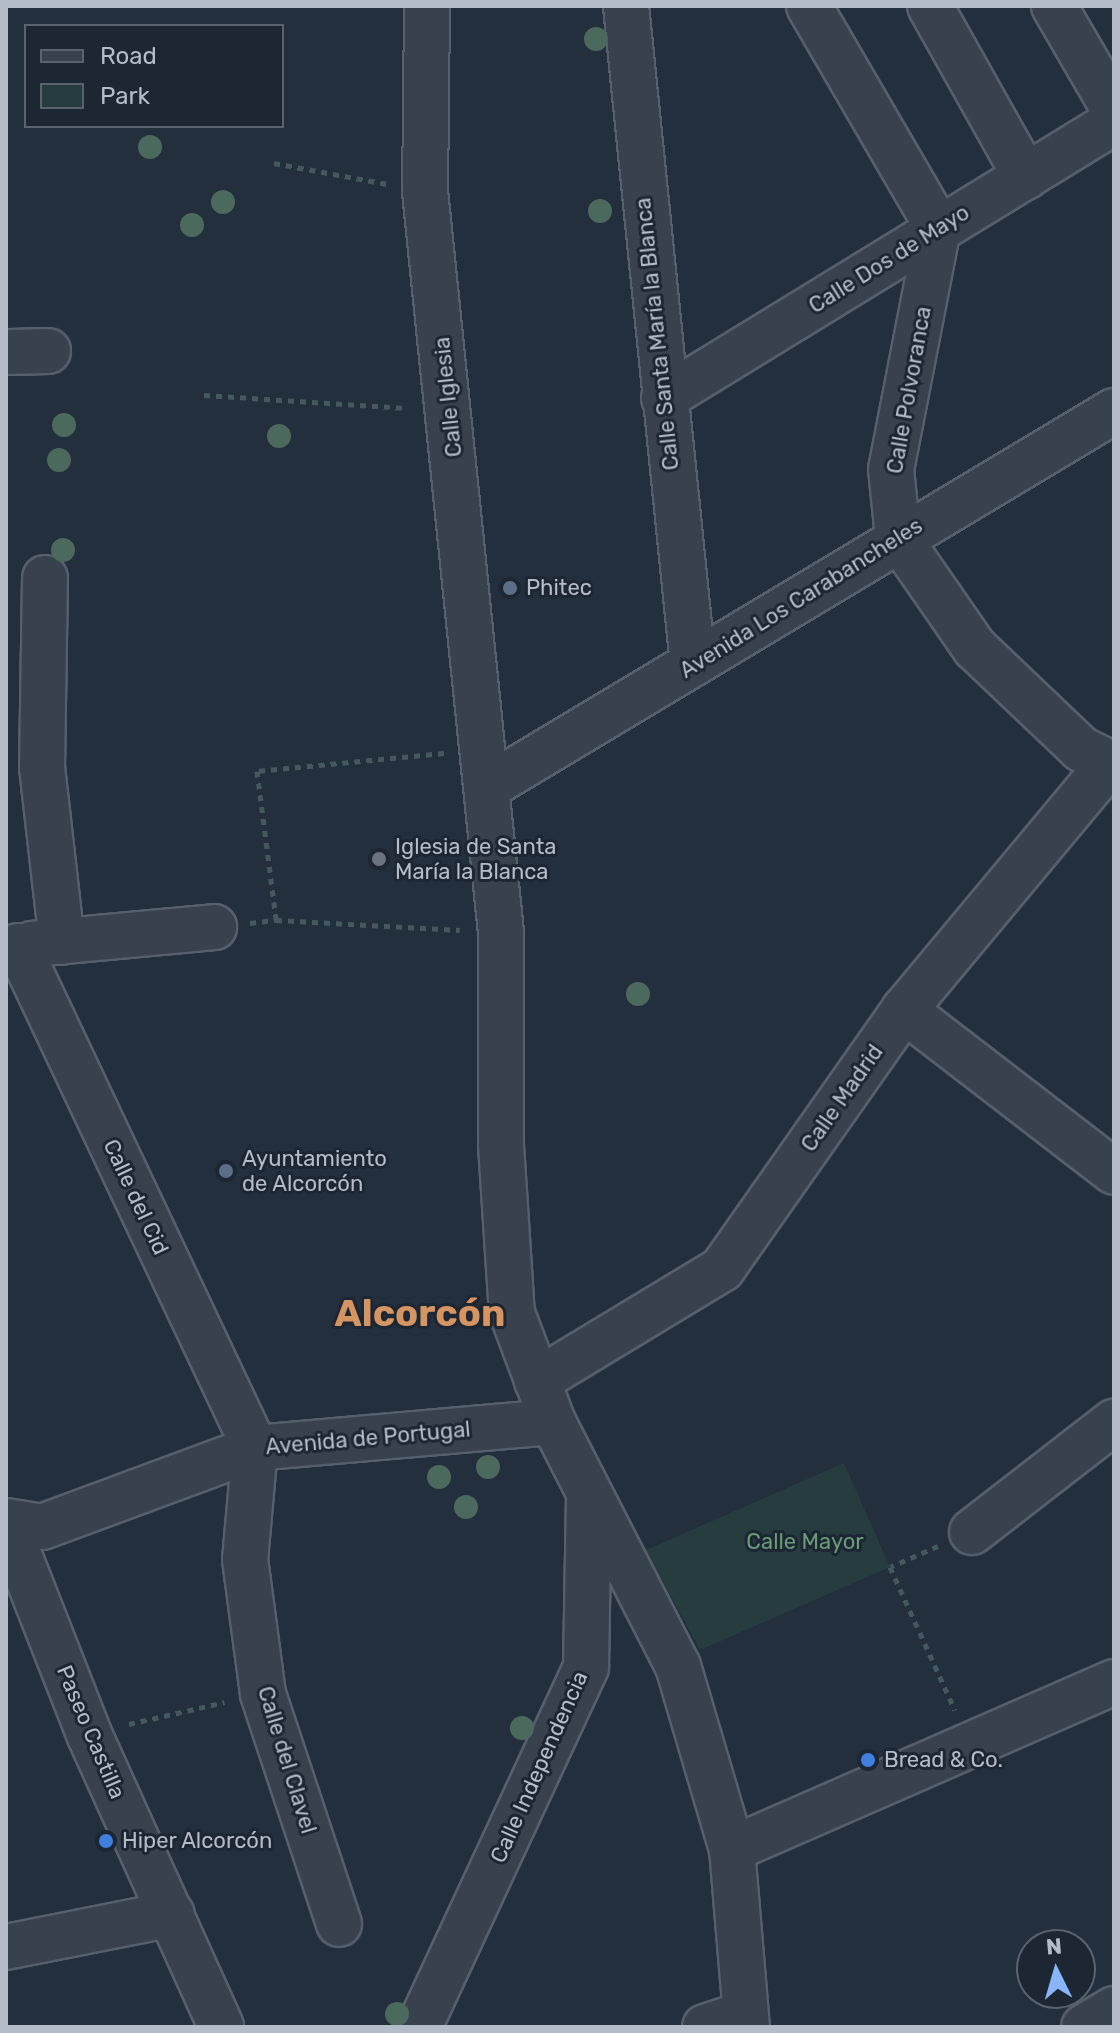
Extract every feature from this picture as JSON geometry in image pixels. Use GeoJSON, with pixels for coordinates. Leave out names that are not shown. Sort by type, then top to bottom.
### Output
{"type":"FeatureCollection","features":[{"type":"Feature","properties":{"kind":"street","name":"Calle Iglesia"},"geometry":{"type":"LineString","coordinates":[[427,6],[425,191],[450,411],[501,933],[509,1285],[537,1381],[553,1422]]}},
{"type":"Feature","properties":{"kind":"street","name":"Calle Santa María la Blanca"},"geometry":{"type":"LineString","coordinates":[[626,6],[693,664]]}},
{"type":"Feature","properties":{"kind":"street"},"geometry":{"type":"LineString","coordinates":[[809,6],[938,228]]}},
{"type":"Feature","properties":{"kind":"street"},"geometry":{"type":"LineString","coordinates":[[930,6],[1026,177]]}},
{"type":"Feature","properties":{"kind":"street"},"geometry":{"type":"LineString","coordinates":[[1054,6],[1114,109]]}},
{"type":"Feature","properties":{"kind":"street","name":"Calle Dos de Mayo"},"geometry":{"type":"LineString","coordinates":[[664,398],[1114,122]]}},
{"type":"Feature","properties":{"kind":"street","name":"Calle Polvoranca"},"geometry":{"type":"LineString","coordinates":[[938,228],[891,469],[898,537],[975,648],[1110,766]]}},
{"type":"Feature","properties":{"kind":"street","name":"Avenida Los Carabancheles"},"geometry":{"type":"LineString","coordinates":[[486,768],[693,664],[898,537],[1112,426]]}},
{"type":"Feature","properties":{"kind":"street"},"geometry":{"type":"LineString","coordinates":[[45,578],[42,767],[62,942]]}},
{"type":"Feature","properties":{"kind":"street","name":"Calle Madrid"},"geometry":{"type":"LineString","coordinates":[[537,1381],[722,1269],[904,1010],[1110,766]]}},
{"type":"Feature","properties":{"kind":"street"},"geometry":{"type":"LineString","coordinates":[[12,946],[214,927]]}},
{"type":"Feature","properties":{"kind":"street","name":"Calle del Cid"},"geometry":{"type":"LineString","coordinates":[[12,946],[255,1448]]}},
{"type":"Feature","properties":{"kind":"street"},"geometry":{"type":"LineString","coordinates":[[904,1010],[1114,1172]]}},
{"type":"Feature","properties":{"kind":"street"},"geometry":{"type":"LineString","coordinates":[[553,1422],[678,1666],[732,1849],[732,2023]]}},
{"type":"Feature","properties":{"kind":"street","name":"Avenida de Portugal"},"geometry":{"type":"LineString","coordinates":[[6,1522],[42,1527],[255,1448],[553,1422]]}},
{"type":"Feature","properties":{"kind":"street"},"geometry":{"type":"LineString","coordinates":[[972,1532],[1114,1422]]}},
{"type":"Feature","properties":{"kind":"street","name":"Calle del Clavel"},"geometry":{"type":"LineString","coordinates":[[255,1448],[245,1559],[263,1694],[339,1924]]}},
{"type":"Feature","properties":{"kind":"street","name":"Calle Independencia"},"geometry":{"type":"LineString","coordinates":[[419,2027],[586,1667],[589,1490]]}},
{"type":"Feature","properties":{"kind":"street","name":"Paseo Castilla"},"geometry":{"type":"LineString","coordinates":[[6,1522],[89,1734],[221,2027]]}},
{"type":"Feature","properties":{"kind":"street"},"geometry":{"type":"LineString","coordinates":[[732,1849],[1114,1682]]}},
{"type":"Feature","properties":{"kind":"street"},"geometry":{"type":"LineString","coordinates":[[6,1947],[172,1914]]}},
{"type":"Feature","properties":{"kind":"street"},"geometry":{"type":"LineString","coordinates":[[1084,2027],[1114,2009]]}},
{"type":"Feature","properties":{"kind":"path"},"geometry":{"type":"LineString","coordinates":[[274,163],[425,191]]}},
{"type":"Feature","properties":{"kind":"path"},"geometry":{"type":"LineString","coordinates":[[204,395],[450,411]]}},
{"type":"Feature","properties":{"kind":"path"},"geometry":{"type":"LineString","coordinates":[[486,768],[257,771],[276,920],[501,933]]}},
{"type":"Feature","properties":{"kind":"path"},"geometry":{"type":"LineString","coordinates":[[972,1532],[890,1567],[972,1745]]}},
{"type":"Feature","properties":{"kind":"path"},"geometry":{"type":"LineString","coordinates":[[89,1734],[263,1694]]}},
{"type":"Feature","properties":{"kind":"green space","name":"Calle Mayor"},"geometry":{"type":"Polygon","coordinates":[[[844,1463],[890,1567],[700,1650],[646,1550],[844,1463]]]}},
{"type":"Feature","properties":{"kind":"place","name":"Phitec"},"geometry":{"type":"Point","coordinates":[510,588]}},
{"type":"Feature","properties":{"kind":"place","name":"Iglesia de Santa María la Blanca"},"geometry":{"type":"Point","coordinates":[379,859]}},
{"type":"Feature","properties":{"kind":"place","name":"Ayuntamiento de Alcorcón"},"geometry":{"type":"Point","coordinates":[226,1171]}},
{"type":"Feature","properties":{"kind":"place","name":"Bread & Co."},"geometry":{"type":"Point","coordinates":[868,1760]}},
{"type":"Feature","properties":{"kind":"place","name":"Hiper Alcorcón"},"geometry":{"type":"Point","coordinates":[106,1841]}},
{"type":"Feature","properties":{"kind":"district","name":"Alcorcón"},"geometry":{"type":"Point","coordinates":[420,1314]}}]}
